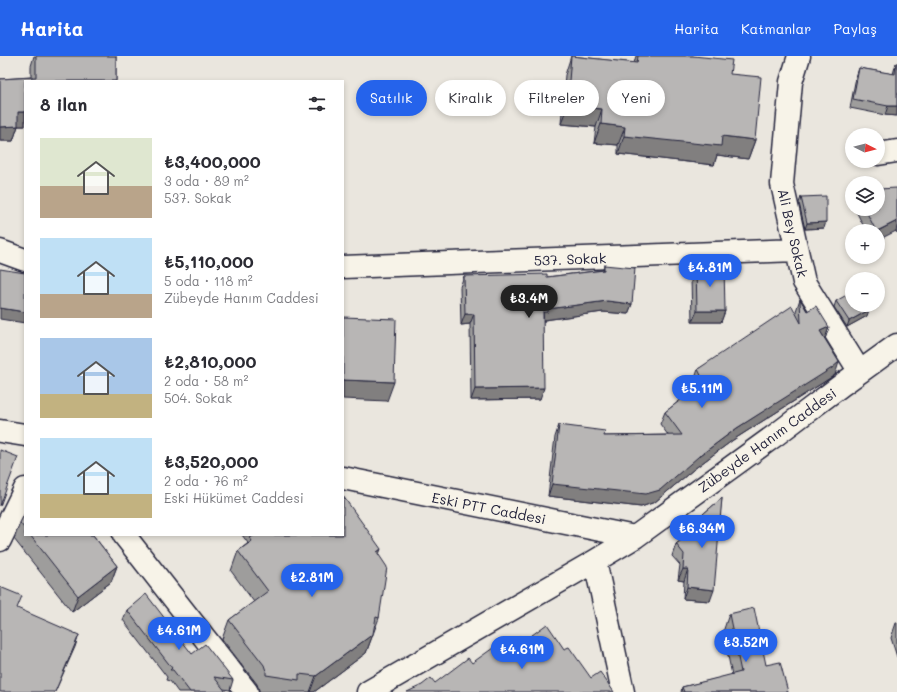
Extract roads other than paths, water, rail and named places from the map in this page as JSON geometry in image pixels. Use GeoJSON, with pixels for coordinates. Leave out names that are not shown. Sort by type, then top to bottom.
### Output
{"type":"FeatureCollection","features":[{"type":"Feature","properties":{"kind":"street","name":"Ali Bey Sokak"},"geometry":{"type":"LineString","coordinates":[[799,56],[791,82],[782,184],[804,282],[860,372]]}},
{"type":"Feature","properties":{"kind":"street"},"geometry":{"type":"LineString","coordinates":[[885,153],[897,151]]}},
{"type":"Feature","properties":{"kind":"street","name":"537. Sokak"},"geometry":{"type":"LineString","coordinates":[[344,267],[796,250]]}},
{"type":"Feature","properties":{"kind":"street"},"geometry":{"type":"LineString","coordinates":[[0,251],[24,260]]}},
{"type":"Feature","properties":{"kind":"street","name":"Zübeyde Hanım Caddesi"},"geometry":{"type":"LineString","coordinates":[[368,692],[635,537],[897,345]]}},
{"type":"Feature","properties":{"kind":"street"},"geometry":{"type":"LineString","coordinates":[[0,430],[24,435]]}},
{"type":"Feature","properties":{"kind":"street","name":"Eski PTT Caddesi"},"geometry":{"type":"LineString","coordinates":[[344,478],[635,537]]}},
{"type":"Feature","properties":{"kind":"street"},"geometry":{"type":"LineString","coordinates":[[0,540],[24,491]]}},
{"type":"Feature","properties":{"kind":"street"},"geometry":{"type":"LineString","coordinates":[[125,536],[247,692]]}},
{"type":"Feature","properties":{"kind":"street"},"geometry":{"type":"LineString","coordinates":[[595,561],[623,692]]}}]}
